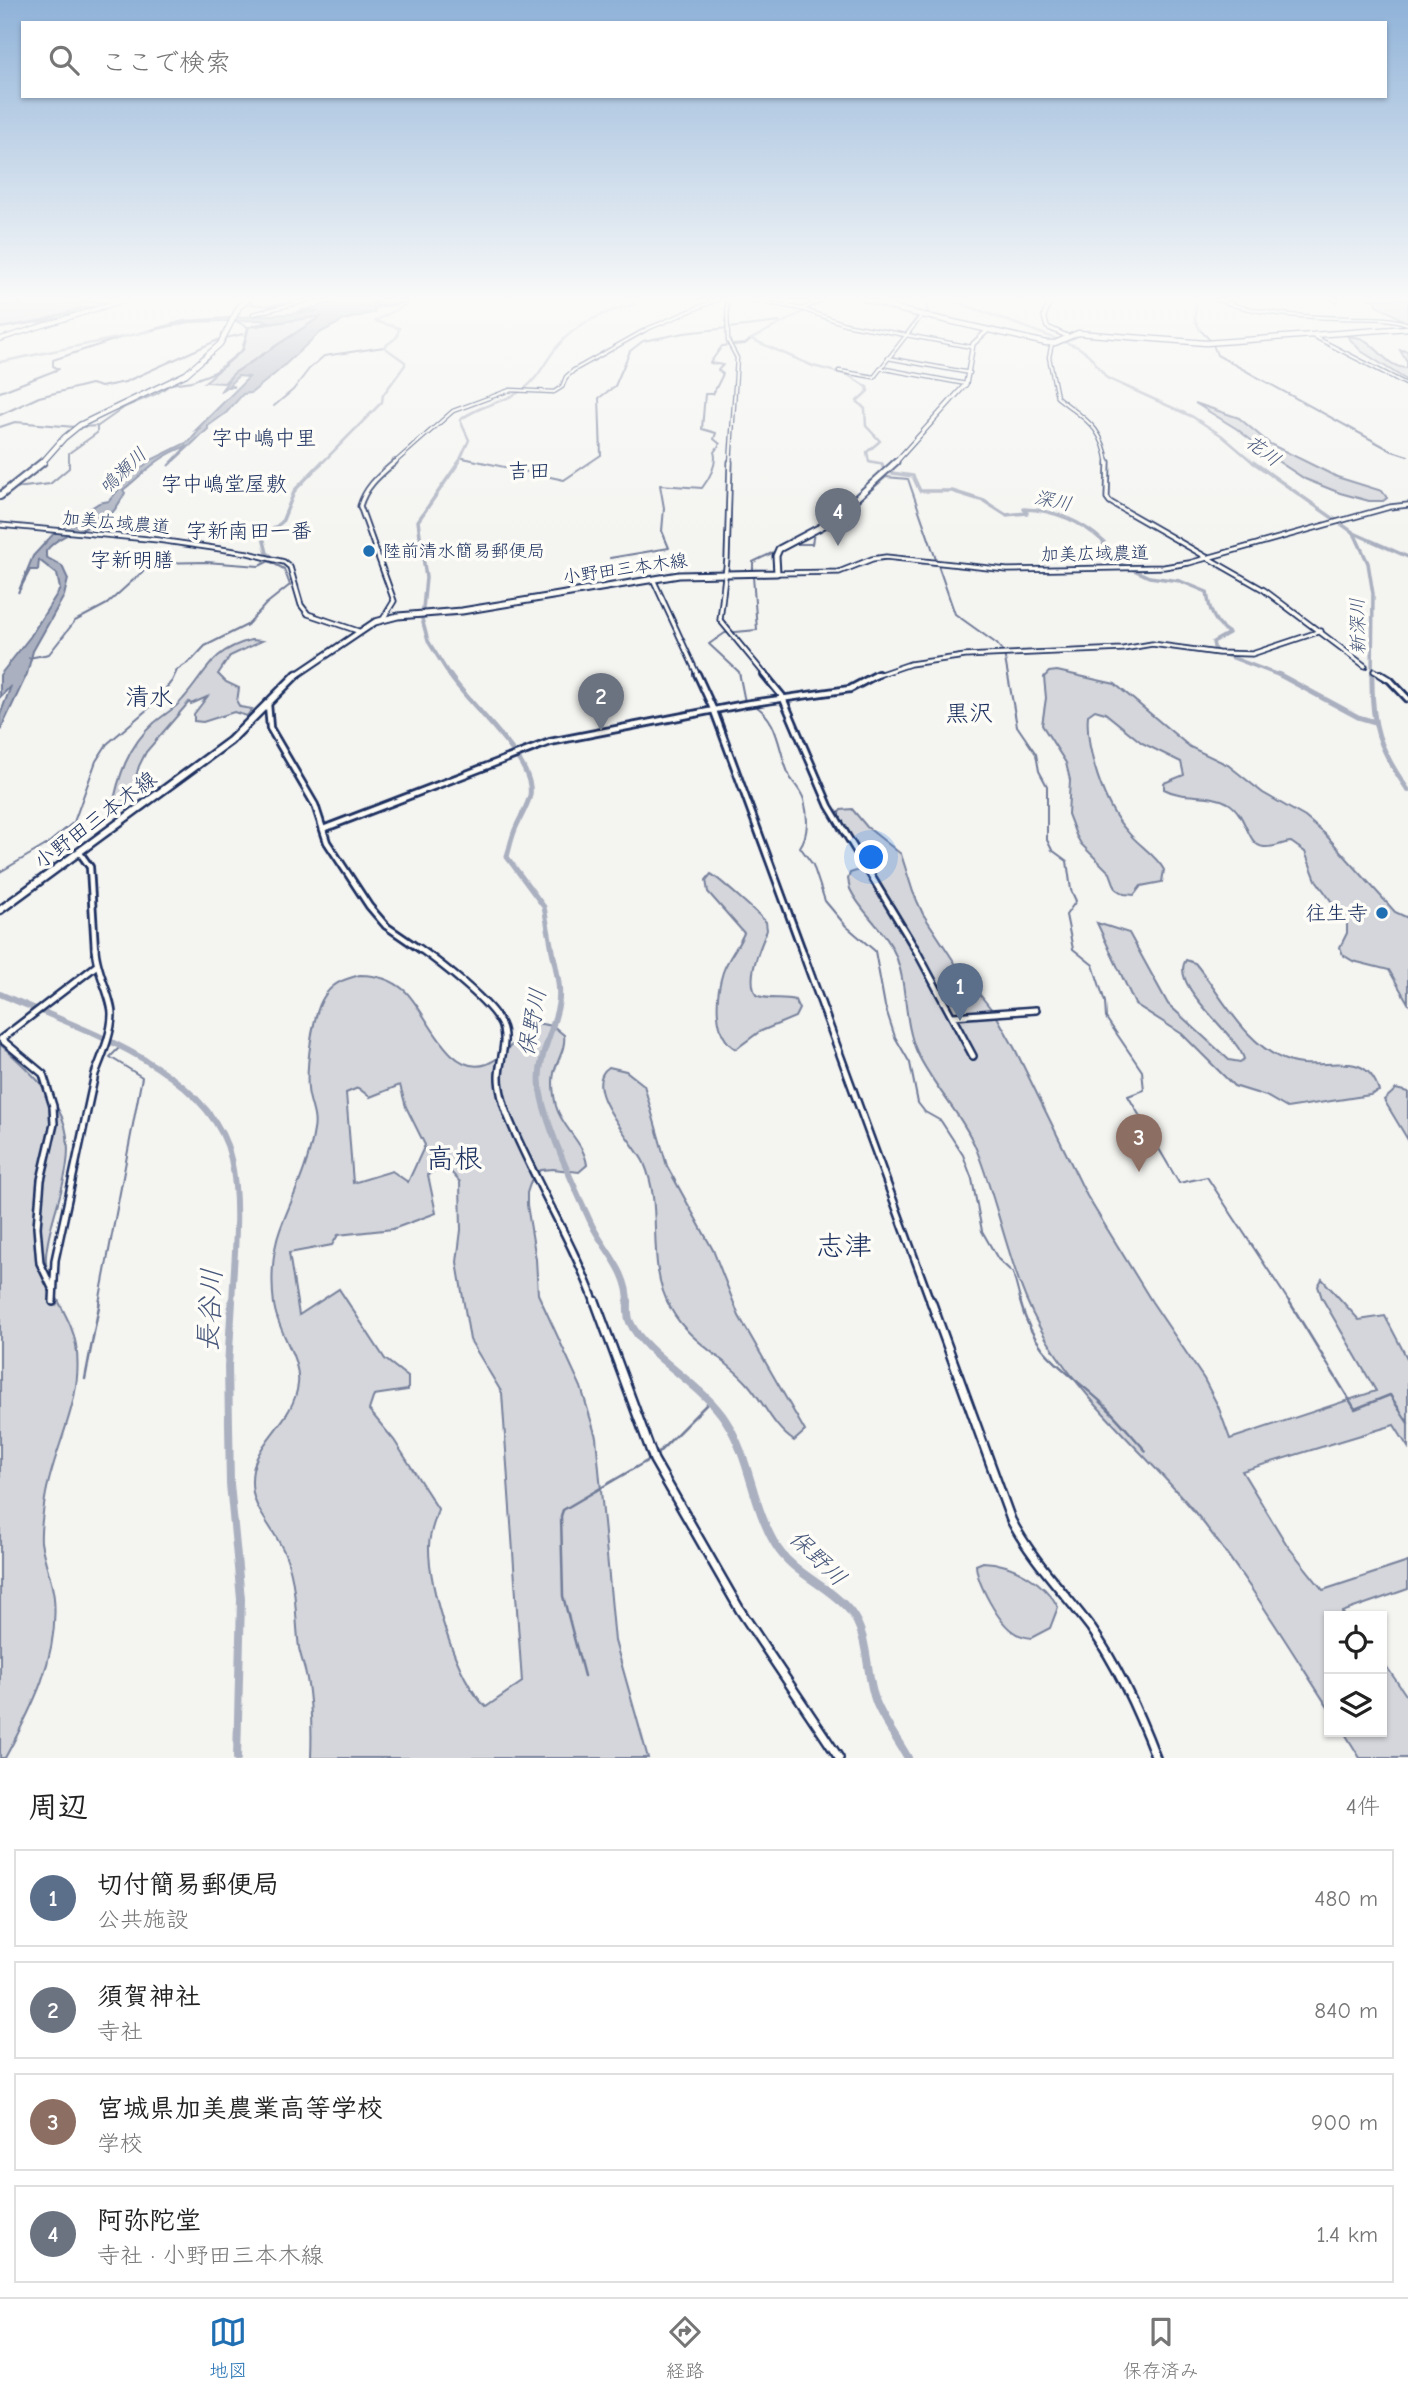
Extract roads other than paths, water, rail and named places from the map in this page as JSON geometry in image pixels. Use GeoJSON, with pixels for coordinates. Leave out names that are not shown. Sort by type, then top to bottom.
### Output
{"type":"FeatureCollection","features":[{"type":"Feature","properties":{"kind":"highway"},"geometry":{"type":"LineString","coordinates":[[0,496],[35,471],[64,438],[80,425],[172,381]]}},
{"type":"Feature","properties":{"kind":"main road"},"geometry":{"type":"LineString","coordinates":[[778,573],[776,556],[782,547],[830,522],[886,472],[967,381]]}},
{"type":"Feature","properties":{"kind":"main road","name":"小野田三本木線"},"geometry":{"type":"LineString","coordinates":[[0,910],[230,741],[300,673],[358,631],[383,619],[436,614],[678,575],[778,573]]}},
{"type":"Feature","properties":{"kind":"street"},"geometry":{"type":"LineString","coordinates":[[383,619],[394,601],[364,521],[360,506],[364,492],[453,411],[515,390],[554,393],[562,387],[564,381]]}},
{"type":"Feature","properties":{"kind":"street"},"geometry":{"type":"LineString","coordinates":[[735,381],[726,574],[719,615],[728,631],[783,699],[829,806],[953,1016],[973,1056]]}},
{"type":"Feature","properties":{"kind":"street"},"geometry":{"type":"LineString","coordinates":[[950,381],[966,384]]}},
{"type":"Feature","properties":{"kind":"street"},"geometry":{"type":"LineString","coordinates":[[1054,381],[1057,397],[1095,427],[1102,440],[1110,480],[1107,499],[1232,569],[1321,631],[1346,654],[1365,666]]}},
{"type":"Feature","properties":{"kind":"street","name":"加美広域農道"},"geometry":{"type":"LineString","coordinates":[[778,573],[842,571],[878,558],[1007,570],[1177,566],[1348,518],[1408,505]]}},
{"type":"Feature","properties":{"kind":"street","name":"加美広域農道"},"geometry":{"type":"LineString","coordinates":[[0,525],[107,534],[248,553],[284,562],[290,568],[301,605],[308,614],[358,631]]}},
{"type":"Feature","properties":{"kind":"street"},"geometry":{"type":"LineString","coordinates":[[653,579],[714,711],[1011,1520],[1025,1545],[1100,1643],[1125,1688],[1156,1758]]}},
{"type":"Feature","properties":{"kind":"street"},"geometry":{"type":"LineString","coordinates":[[323,829],[530,748],[558,740],[750,703],[850,689],[883,672],[917,662],[965,656],[1128,649],[1152,644],[1216,653],[1252,654],[1321,631]]}},
{"type":"Feature","properties":{"kind":"street"},"geometry":{"type":"LineString","coordinates":[[1374,671],[1390,680],[1408,699]]}},
{"type":"Feature","properties":{"kind":"street"},"geometry":{"type":"LineString","coordinates":[[268,704],[270,728],[293,764],[318,812],[338,861],[381,921],[442,964],[477,996],[501,1024],[504,1039],[499,1079],[506,1112],[582,1267],[654,1460],[740,1610],[839,1758]]}},
{"type":"Feature","properties":{"kind":"street"},"geometry":{"type":"LineString","coordinates":[[53,1302],[55,1260],[82,1128],[95,1074],[112,1023],[111,1005],[96,966],[90,867],[80,853]]}},
{"type":"Feature","properties":{"kind":"street"},"geometry":{"type":"LineString","coordinates":[[52,1289],[40,1263],[37,1227],[41,1180],[54,1124],[53,1106],[43,1074],[1,1039],[96,966]]}},
{"type":"Feature","properties":{"kind":"street"},"geometry":{"type":"LineString","coordinates":[[953,1016],[1037,1010]]}},
{"type":"Feature","properties":{"kind":"water"},"geometry":{"type":"Polygon","coordinates":[[[228,381],[233,381],[229,385],[235,387],[226,387],[220,392],[228,381]]]}},
{"type":"Feature","properties":{"kind":"water"},"geometry":{"type":"Polygon","coordinates":[[[245,381],[266,381],[251,393],[243,394],[168,466],[187,446],[159,460],[123,490],[125,493],[109,516],[95,525],[61,538],[46,551],[46,557],[62,566],[68,579],[64,596],[33,651],[27,674],[0,731],[0,715],[11,686],[0,697],[0,675],[30,637],[60,589],[57,574],[39,560],[38,570],[30,570],[18,593],[33,556],[58,529],[99,503],[109,501],[123,484],[149,461],[190,441],[200,429],[196,430],[245,381]]]}},
{"type":"Feature","properties":{"kind":"waterway"},"geometry":{"type":"LineString","coordinates":[[0,392],[28,381]]}},
{"type":"Feature","properties":{"kind":"waterway"},"geometry":{"type":"LineString","coordinates":[[0,415],[39,397],[91,384],[101,387],[127,381]]}},
{"type":"Feature","properties":{"kind":"waterway"},"geometry":{"type":"LineString","coordinates":[[80,427],[98,426],[125,407],[158,393],[171,384],[192,381]]}},
{"type":"Feature","properties":{"kind":"waterway"},"geometry":{"type":"LineString","coordinates":[[274,406],[300,381]]}},
{"type":"Feature","properties":{"kind":"waterway"},"geometry":{"type":"LineString","coordinates":[[321,464],[382,402],[383,395],[393,381]]}},
{"type":"Feature","properties":{"kind":"waterway","name":"保野川"},"geometry":{"type":"LineString","coordinates":[[459,462],[469,440],[460,420],[523,390],[532,381]]}},
{"type":"Feature","properties":{"kind":"waterway"},"geometry":{"type":"LineString","coordinates":[[463,458],[564,480],[601,455],[599,398],[615,386],[617,381]]}},
{"type":"Feature","properties":{"kind":"waterway"},"geometry":{"type":"LineString","coordinates":[[610,558],[669,548],[662,531],[664,508],[660,485],[702,488],[707,480],[714,466],[714,452],[720,444],[714,439],[716,433],[702,429],[705,394],[713,394],[719,381]]}},
{"type":"Feature","properties":{"kind":"waterway","name":"深川"},"geometry":{"type":"LineString","coordinates":[[858,381],[867,387],[868,391],[857,401],[865,409],[866,426],[880,441],[867,452],[869,462],[882,464]]}},
{"type":"Feature","properties":{"kind":"waterway","name":"花川"},"geometry":{"type":"LineString","coordinates":[[1114,381],[1193,417],[1221,435],[1255,464]]}},
{"type":"Feature","properties":{"kind":"waterway"},"geometry":{"type":"LineString","coordinates":[[1264,381],[1392,451],[1408,456]]}},
{"type":"Feature","properties":{"kind":"waterway"},"geometry":{"type":"LineString","coordinates":[[0,427],[15,422],[75,427]]}},
{"type":"Feature","properties":{"kind":"waterway"},"geometry":{"type":"LineString","coordinates":[[15,488],[50,484],[69,468],[69,453],[97,433],[97,427]]}},
{"type":"Feature","properties":{"kind":"waterway"},"geometry":{"type":"LineString","coordinates":[[269,561],[271,556],[267,553],[263,537],[282,522],[295,490],[322,462]]}},
{"type":"Feature","properties":{"kind":"waterway","name":"保野川"},"geometry":{"type":"LineString","coordinates":[[450,676],[428,641],[422,619],[426,578],[418,521],[459,462]]}},
{"type":"Feature","properties":{"kind":"waterway","name":"深川"},"geometry":{"type":"LineString","coordinates":[[871,462],[882,464]]}},
{"type":"Feature","properties":{"kind":"waterway","name":"花川"},"geometry":{"type":"LineString","coordinates":[[1253,462],[1354,533]]}},
{"type":"Feature","properties":{"kind":"waterway","name":"深川"},"geometry":{"type":"LineString","coordinates":[[882,464],[885,472],[913,476],[920,491],[952,491],[984,501],[1006,515],[1027,513],[1024,509],[1057,514],[1086,528],[1104,542],[1102,551],[1110,559],[1149,577],[1180,581],[1207,592],[1213,616],[1229,633],[1213,642],[1215,651],[1281,676]]}},
{"type":"Feature","properties":{"kind":"waterway"},"geometry":{"type":"LineString","coordinates":[[833,523],[886,477],[908,479],[955,614],[997,644],[1004,653],[1017,726],[1036,754],[1039,771],[1047,786],[1047,840],[1052,850],[1067,861],[1071,890],[1076,901],[1066,915],[1073,949],[1093,965],[1105,1002],[1106,1018],[1142,1071],[1144,1090],[1128,1096],[1179,1183],[1207,1177],[1290,1303]]}},
{"type":"Feature","properties":{"kind":"waterway"},"geometry":{"type":"LineString","coordinates":[[792,544],[812,544],[814,533],[825,528]]}},
{"type":"Feature","properties":{"kind":"waterway","name":"花川"},"geometry":{"type":"LineString","coordinates":[[1354,533],[1408,557]]}},
{"type":"Feature","properties":{"kind":"waterway","name":"新深川"},"geometry":{"type":"LineString","coordinates":[[1354,533],[1368,563],[1373,594],[1372,676]]}},
{"type":"Feature","properties":{"kind":"waterway"},"geometry":{"type":"LineString","coordinates":[[753,570],[753,562],[774,552]]}},
{"type":"Feature","properties":{"kind":"waterway"},"geometry":{"type":"LineString","coordinates":[[0,872],[46,845],[74,822],[96,761],[107,744],[149,708],[172,681],[177,670],[192,660],[205,646],[247,625],[266,604],[290,585],[284,569],[269,561],[259,566],[206,562],[152,563],[107,604],[75,621],[49,654],[29,658]]}},
{"type":"Feature","properties":{"kind":"waterway"},"geometry":{"type":"LineString","coordinates":[[745,702],[739,672],[709,644],[725,633],[757,630],[753,576]]}},
{"type":"Feature","properties":{"kind":"waterway","name":"保野川"},"geometry":{"type":"LineString","coordinates":[[449,674],[512,750],[529,781],[529,799],[507,857],[544,907],[552,950]]}},
{"type":"Feature","properties":{"kind":"waterway","name":"深川"},"geometry":{"type":"LineString","coordinates":[[1278,674],[1358,717],[1375,722]]}},
{"type":"Feature","properties":{"kind":"waterway","name":"新深川"},"geometry":{"type":"LineString","coordinates":[[1372,676],[1375,722]]}},
{"type":"Feature","properties":{"kind":"waterway"},"geometry":{"type":"LineString","coordinates":[[754,705],[763,711],[774,728],[786,768],[804,800],[807,824],[800,847],[813,865],[825,901],[846,926],[875,951],[885,1006],[895,1037],[910,1063],[918,1103],[925,1112],[941,1121],[963,1155],[972,1179],[982,1231],[998,1259],[1013,1273],[1021,1303]]}},
{"type":"Feature","properties":{"kind":"waterway","name":"深川"},"geometry":{"type":"LineString","coordinates":[[1375,722],[1390,762],[1408,790]]}},
{"type":"Feature","properties":{"kind":"waterway","name":"保野川"},"geometry":{"type":"LineString","coordinates":[[552,948],[559,999],[543,1054],[540,1090],[558,1149],[596,1233],[620,1271],[628,1303]]}},
{"type":"Feature","properties":{"kind":"waterway","name":"長谷川"},"geometry":{"type":"LineString","coordinates":[[0,994],[136,1055],[169,1076],[197,1100],[219,1127],[231,1159],[236,1195],[232,1303]]}},
{"type":"Feature","properties":{"kind":"waterway"},"geometry":{"type":"LineString","coordinates":[[99,1303],[142,1077],[110,1057],[120,1047]]}},
{"type":"Feature","properties":{"kind":"waterway"},"geometry":{"type":"LineString","coordinates":[[85,1379],[100,1301]]}},
{"type":"Feature","properties":{"kind":"waterway","name":"長谷川"},"geometry":{"type":"LineString","coordinates":[[232,1301],[228,1366],[230,1484],[241,1599],[237,1758]]}},
{"type":"Feature","properties":{"kind":"waterway"},"geometry":{"type":"LineString","coordinates":[[1020,1301],[1033,1335],[1052,1359],[1107,1408],[1146,1451]]}},
{"type":"Feature","properties":{"kind":"waterway"},"geometry":{"type":"LineString","coordinates":[[1289,1301],[1355,1409],[1390,1395],[1408,1423]]}},
{"type":"Feature","properties":{"kind":"waterway","name":"保野川"},"geometry":{"type":"LineString","coordinates":[[628,1303],[629,1320],[637,1334],[703,1395],[726,1421],[741,1450],[767,1529],[782,1554],[850,1611],[861,1632],[876,1702],[908,1758]]}},
{"type":"Feature","properties":{"kind":"waterway"},"geometry":{"type":"LineString","coordinates":[[656,1455],[711,1400]]}},
{"type":"Feature","properties":{"kind":"waterway"},"geometry":{"type":"LineString","coordinates":[[584,1676],[563,1596],[561,1516],[563,1510],[652,1458]]}},
{"type":"Feature","properties":{"kind":"place","name":"阿弥陀堂"},"geometry":{"type":"Point","coordinates":[838,546]}},
{"type":"Feature","properties":{"kind":"place","name":"陸前清水簡易郵便局"},"geometry":{"type":"Point","coordinates":[369,551]}},
{"type":"Feature","properties":{"kind":"place","name":"須賀神社"},"geometry":{"type":"Point","coordinates":[601,731]}},
{"type":"Feature","properties":{"kind":"place","name":"往生寺"},"geometry":{"type":"Point","coordinates":[1382,913]}},
{"type":"Feature","properties":{"kind":"place","name":"切付簡易郵便局"},"geometry":{"type":"Point","coordinates":[960,1021]}},
{"type":"Feature","properties":{"kind":"place","name":"宮城県加美農業高等学校"},"geometry":{"type":"Point","coordinates":[1139,1172]}},
{"type":"Feature","properties":{"kind":"district","name":"字中嶋中里"},"geometry":{"type":"Point","coordinates":[264,438]}},
{"type":"Feature","properties":{"kind":"district","name":"吉田"},"geometry":{"type":"Point","coordinates":[529,471]}},
{"type":"Feature","properties":{"kind":"district","name":"字中嶋堂屋敷"},"geometry":{"type":"Point","coordinates":[224,484]}},
{"type":"Feature","properties":{"kind":"district","name":"字新南田一番"},"geometry":{"type":"Point","coordinates":[249,531]}},
{"type":"Feature","properties":{"kind":"district","name":"字新明膳"},"geometry":{"type":"Point","coordinates":[132,560]}},
{"type":"Feature","properties":{"kind":"district","name":"清水"},"geometry":{"type":"Point","coordinates":[149,697]}},
{"type":"Feature","properties":{"kind":"district","name":"黒沢"},"geometry":{"type":"Point","coordinates":[969,713]}},
{"type":"Feature","properties":{"kind":"district","name":"高根"},"geometry":{"type":"Point","coordinates":[454,1159]}},
{"type":"Feature","properties":{"kind":"district","name":"志津"},"geometry":{"type":"Point","coordinates":[844,1246]}},
{"type":"Feature","properties":{"kind":"water label","name":"鳴瀬川"},"geometry":{"type":"Point","coordinates":[123,471]}}]}
